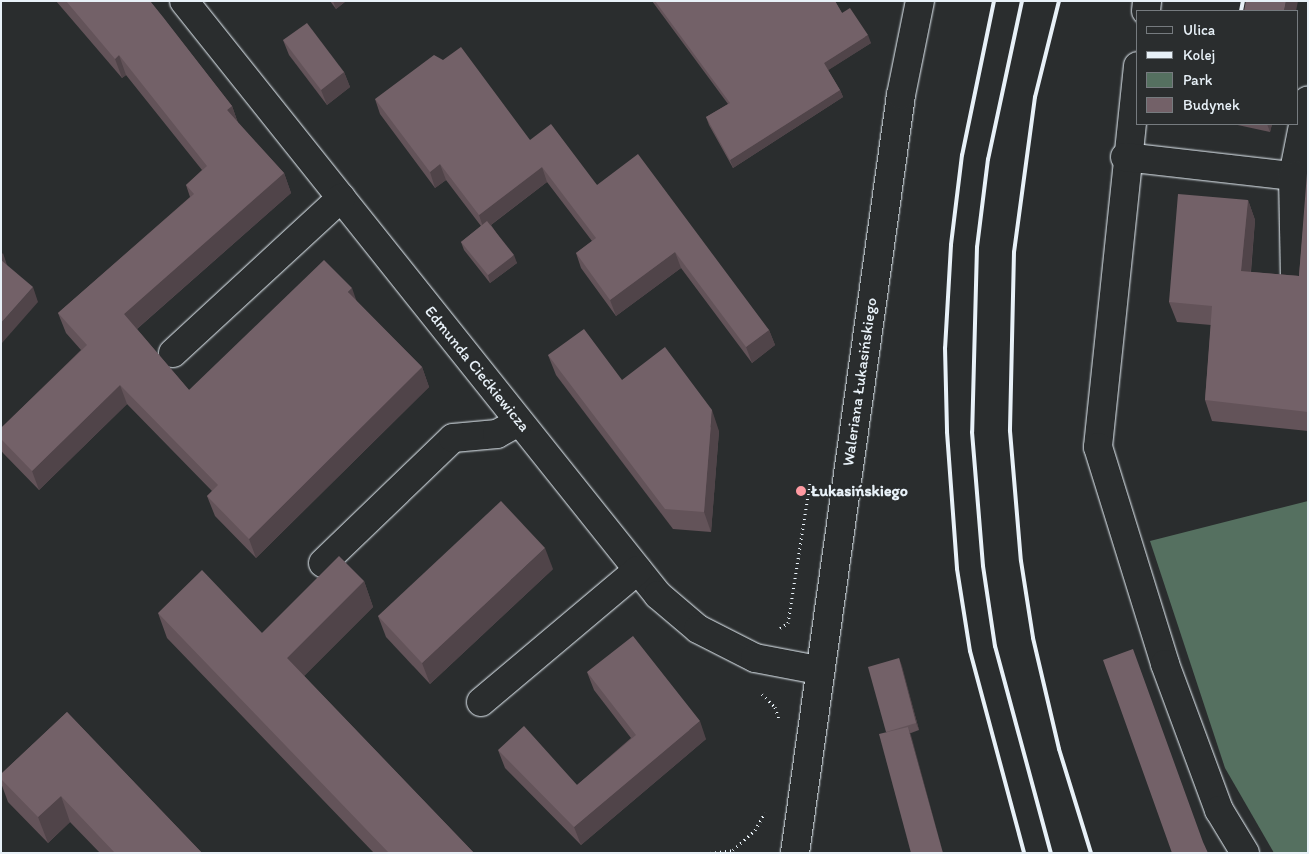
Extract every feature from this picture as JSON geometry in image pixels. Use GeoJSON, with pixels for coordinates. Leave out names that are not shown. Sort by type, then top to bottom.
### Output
{"type":"FeatureCollection","features":[{"type":"Feature","properties":{"kind":"street","name":"Edmunda Ciećkiewicza"},"geometry":{"type":"LineString","coordinates":[[184,1],[658,595],[698,629],[755,658],[818,670]]}},
{"type":"Feature","properties":{"kind":"street","name":"Waleriana Łukasińskiego"},"geometry":{"type":"LineString","coordinates":[[795,853],[818,670],[901,95],[920,1]]}},
{"type":"Feature","properties":{"kind":"street"},"geometry":{"type":"LineString","coordinates":[[1136,80],[1125,157],[1098,447],[1165,664],[1220,810],[1245,853]]}},
{"type":"Feature","properties":{"kind":"street"},"geometry":{"type":"LineString","coordinates":[[1295,277],[1293,176],[1308,100]]}},
{"type":"Feature","properties":{"kind":"street"},"geometry":{"type":"LineString","coordinates":[[1125,157],[1293,176]]}},
{"type":"Feature","properties":{"kind":"street"},"geometry":{"type":"LineString","coordinates":[[173,352],[341,198]]}},
{"type":"Feature","properties":{"kind":"street"},"geometry":{"type":"LineString","coordinates":[[323,562],[453,438],[497,434],[519,422]]}},
{"type":"Feature","properties":{"kind":"street"},"geometry":{"type":"LineString","coordinates":[[481,702],[638,570]]}},
{"type":"Feature","properties":{"kind":"path"},"geometry":{"type":"LineString","coordinates":[[756,688],[775,707],[780,726]]}},
{"type":"Feature","properties":{"kind":"path"},"geometry":{"type":"LineString","coordinates":[[710,853],[732,850],[755,830],[767,810]]}},
{"type":"Feature","properties":{"kind":"green space"},"geometry":{"type":"Polygon","coordinates":[[[1308,501],[1308,853],[1274,853],[1225,768],[1150,541],[1308,501]]]}},
{"type":"Feature","properties":{"kind":"building"},"geometry":{"type":"Polygon","coordinates":[[[66,1],[150,1],[232,106],[227,110],[284,173],[124,314],[189,390],[324,260],[352,288],[348,292],[422,367],[249,539],[207,496],[218,485],[120,385],[32,471],[1,439],[1,428],[87,345],[58,313],[194,194],[186,185],[207,166],[119,55],[115,59],[66,1]]]}},
{"type":"Feature","properties":{"kind":"building"},"geometry":{"type":"Polygon","coordinates":[[[655,1],[835,1],[842,13],[850,8],[868,35],[824,63],[840,90],[730,160],[706,117],[730,103],[655,1]]]}},
{"type":"Feature","properties":{"kind":"building"},"geometry":{"type":"Polygon","coordinates":[[[1246,1],[1286,1],[1284,10],[1244,10],[1246,1]]]}},
{"type":"Feature","properties":{"kind":"building"},"geometry":{"type":"Polygon","coordinates":[[[307,23],[344,72],[321,90],[283,40],[307,23]]]}},
{"type":"Feature","properties":{"kind":"building"},"geometry":{"type":"Polygon","coordinates":[[[461,47],[530,140],[551,124],[597,185],[638,154],[769,330],[746,347],[675,252],[610,300],[576,253],[596,238],[542,167],[479,215],[440,164],[430,172],[375,99],[434,55],[443,60],[461,47]]]}},
{"type":"Feature","properties":{"kind":"building"},"geometry":{"type":"Polygon","coordinates":[[[1307,173],[1308,412],[1205,400],[1212,306],[1169,302],[1178,194],[1248,200],[1241,271],[1299,276],[1307,173]]]}},
{"type":"Feature","properties":{"kind":"building"},"geometry":{"type":"Polygon","coordinates":[[[487,221],[514,255],[488,275],[461,242],[487,221]]]}},
{"type":"Feature","properties":{"kind":"building"},"geometry":{"type":"Polygon","coordinates":[[[1,260],[33,287],[1,323],[1,260]]]}},
{"type":"Feature","properties":{"kind":"building"},"geometry":{"type":"Polygon","coordinates":[[[584,329],[622,380],[665,347],[712,410],[704,512],[665,509],[548,355],[584,329]]]}},
{"type":"Feature","properties":{"kind":"building"},"geometry":{"type":"Polygon","coordinates":[[[501,501],[545,548],[422,663],[378,616],[501,501]]]}},
{"type":"Feature","properties":{"kind":"building"},"geometry":{"type":"Polygon","coordinates":[[[339,556],[364,581],[287,658],[474,853],[389,853],[158,613],[202,570],[262,633],[339,556]]]}},
{"type":"Feature","properties":{"kind":"building"},"geometry":{"type":"Polygon","coordinates":[[[633,636],[700,721],[574,827],[498,750],[524,726],[577,785],[636,735],[587,672],[633,636]]]}},
{"type":"Feature","properties":{"kind":"building"},"geometry":{"type":"Polygon","coordinates":[[[1133,649],[1208,853],[1172,853],[1103,660],[1133,649]]]}},
{"type":"Feature","properties":{"kind":"building"},"geometry":{"type":"Polygon","coordinates":[[[899,658],[916,723],[886,732],[868,667],[899,658]]]}},
{"type":"Feature","properties":{"kind":"building"},"geometry":{"type":"Polygon","coordinates":[[[67,712],[202,853],[115,853],[61,796],[38,817],[1,779],[1,774],[67,712]]]}},
{"type":"Feature","properties":{"kind":"building"},"geometry":{"type":"Polygon","coordinates":[[[908,727],[943,853],[911,853],[879,734],[908,727]]]}},
{"type":"Feature","properties":{"kind":"railway"},"geometry":{"type":"LineString","coordinates":[[994,1],[962,155],[951,245],[945,348],[947,432],[957,569],[970,651],[1024,853]]}},
{"type":"Feature","properties":{"kind":"railway"},"geometry":{"type":"LineString","coordinates":[[1022,1],[988,159],[977,247],[972,432],[983,566],[995,646],[1051,853]]}},
{"type":"Feature","properties":{"kind":"railway"},"geometry":{"type":"LineString","coordinates":[[1059,1],[1035,97],[1014,252],[1010,431],[1021,561],[1033,638],[1059,749],[1091,853]]}},
{"type":"Feature","properties":{"kind":"railway"},"geometry":{"type":"LineString","coordinates":[[1241,10],[1243,1]]}},
{"type":"Feature","properties":{"kind":"place","name":"Łukasińskiego"},"geometry":{"type":"Point","coordinates":[801,491]}}]}
